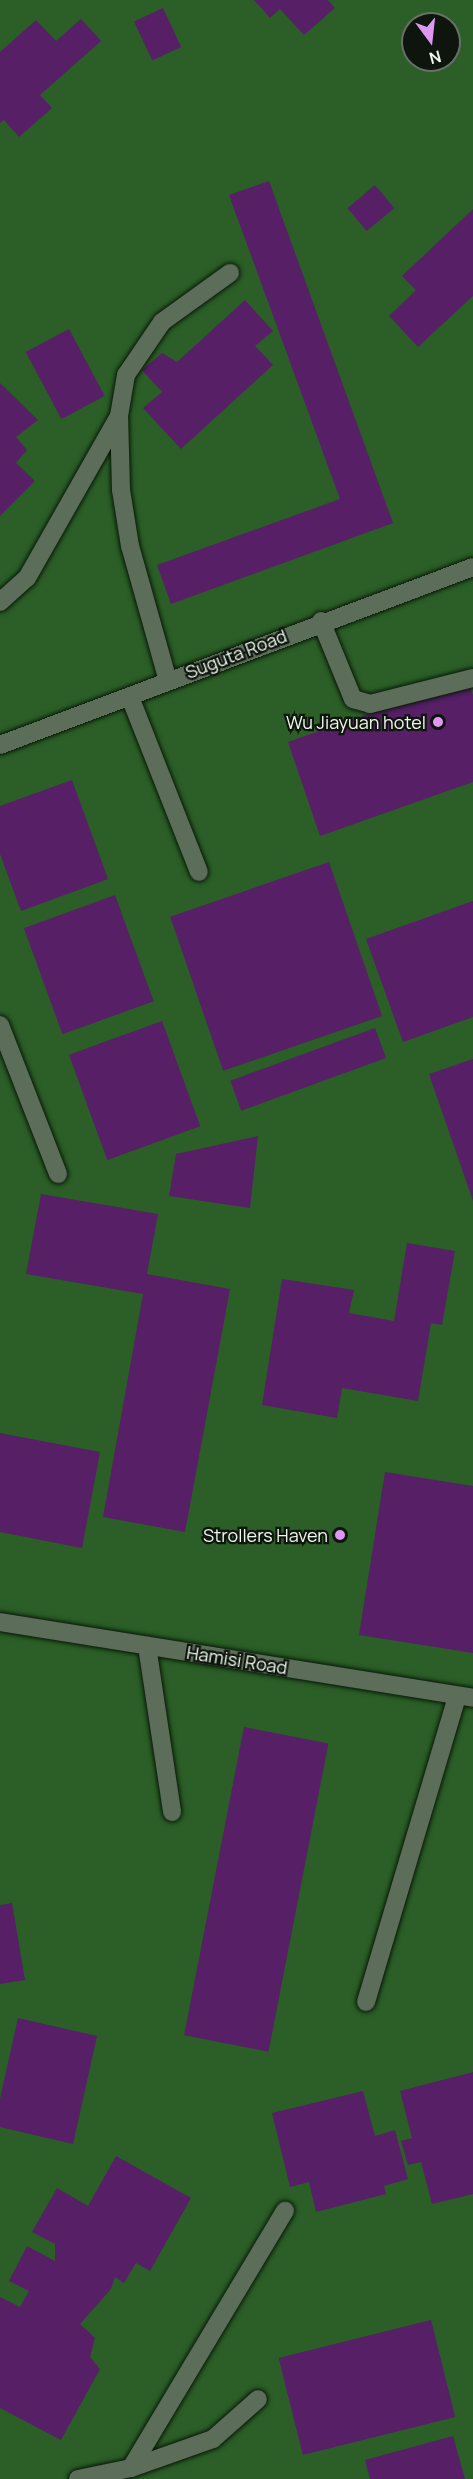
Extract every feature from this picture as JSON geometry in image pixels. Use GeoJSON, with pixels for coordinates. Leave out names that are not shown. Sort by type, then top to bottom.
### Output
{"type":"FeatureCollection","features":[{"type":"Feature","properties":{"kind":"street"},"geometry":{"type":"LineString","coordinates":[[168,681],[130,546],[121,490],[119,416],[126,375],[162,322],[230,273]]}},
{"type":"Feature","properties":{"kind":"street"},"geometry":{"type":"LineString","coordinates":[[0,602],[27,578],[119,416]]}},
{"type":"Feature","properties":{"kind":"street","name":"Suguta Road"},"geometry":{"type":"LineString","coordinates":[[0,746],[321,621],[473,567]]}},
{"type":"Feature","properties":{"kind":"street"},"geometry":{"type":"LineString","coordinates":[[321,621],[353,699],[370,704],[473,678]]}},
{"type":"Feature","properties":{"kind":"street"},"geometry":{"type":"LineString","coordinates":[[130,697],[199,872]]}},
{"type":"Feature","properties":{"kind":"street"},"geometry":{"type":"LineString","coordinates":[[0,1025],[58,1174]]}},
{"type":"Feature","properties":{"kind":"street","name":"Hamisi Road"},"geometry":{"type":"LineString","coordinates":[[0,1622],[465,1697]]}},
{"type":"Feature","properties":{"kind":"street"},"geometry":{"type":"LineString","coordinates":[[147,1646],[172,1812]]}},
{"type":"Feature","properties":{"kind":"street"},"geometry":{"type":"LineString","coordinates":[[366,2002],[465,1697]]}},
{"type":"Feature","properties":{"kind":"street"},"geometry":{"type":"LineString","coordinates":[[131,2468],[285,2211]]}},
{"type":"Feature","properties":{"kind":"street"},"geometry":{"type":"LineString","coordinates":[[78,2479],[131,2468],[213,2439],[258,2399]]}},
{"type":"Feature","properties":{"kind":"green space"},"geometry":{"type":"Polygon","coordinates":[[[0,0],[473,0],[473,2479],[0,2479],[0,0]]]}},
{"type":"Feature","properties":{"kind":"building"},"geometry":{"type":"Polygon","coordinates":[[[254,0],[328,0],[335,8],[304,35],[280,9],[270,18],[254,0]]]}},
{"type":"Feature","properties":{"kind":"building"},"geometry":{"type":"Polygon","coordinates":[[[163,8],[181,47],[152,60],[134,22],[163,8]]]}},
{"type":"Feature","properties":{"kind":"building"},"geometry":{"type":"Polygon","coordinates":[[[81,19],[101,41],[40,95],[52,108],[19,137],[4,120],[0,123],[0,52],[36,20],[56,41],[81,19]]]}},
{"type":"Feature","properties":{"kind":"building"},"geometry":{"type":"Polygon","coordinates":[[[269,181],[393,523],[171,604],[157,565],[340,499],[229,195],[269,181]]]}},
{"type":"Feature","properties":{"kind":"building"},"geometry":{"type":"Polygon","coordinates":[[[375,185],[394,208],[367,231],[347,208],[375,185]]]}},
{"type":"Feature","properties":{"kind":"building"},"geometry":{"type":"Polygon","coordinates":[[[473,209],[473,296],[418,347],[389,316],[416,290],[402,276],[473,209]]]}},
{"type":"Feature","properties":{"kind":"building"},"geometry":{"type":"Polygon","coordinates":[[[245,300],[273,331],[255,346],[273,365],[181,449],[143,408],[162,392],[142,370],[162,353],[177,362],[245,300]]]}},
{"type":"Feature","properties":{"kind":"building"},"geometry":{"type":"Polygon","coordinates":[[[69,329],[105,396],[61,419],[26,352],[69,329]]]}},
{"type":"Feature","properties":{"kind":"building"},"geometry":{"type":"Polygon","coordinates":[[[0,383],[38,420],[16,437],[27,450],[16,463],[35,481],[0,516],[0,383]]]}},
{"type":"Feature","properties":{"kind":"building"},"geometry":{"type":"Polygon","coordinates":[[[467,679],[473,695],[473,782],[320,836],[288,742],[467,679]]]}},
{"type":"Feature","properties":{"kind":"building"},"geometry":{"type":"Polygon","coordinates":[[[72,780],[108,879],[21,911],[0,854],[0,806],[72,780]]]}},
{"type":"Feature","properties":{"kind":"building"},"geometry":{"type":"Polygon","coordinates":[[[329,862],[382,1016],[223,1071],[170,917],[329,862]]]}},
{"type":"Feature","properties":{"kind":"building"},"geometry":{"type":"Polygon","coordinates":[[[115,895],[154,1001],[62,1034],[24,928],[115,895]]]}},
{"type":"Feature","properties":{"kind":"building"},"geometry":{"type":"Polygon","coordinates":[[[473,901],[473,1017],[403,1042],[366,939],[473,901]]]}},
{"type":"Feature","properties":{"kind":"building"},"geometry":{"type":"Polygon","coordinates":[[[162,1021],[200,1126],[107,1160],[69,1055],[162,1021]]]}},
{"type":"Feature","properties":{"kind":"building"},"geometry":{"type":"Polygon","coordinates":[[[375,1028],[386,1058],[241,1111],[230,1081],[375,1028]]]}},
{"type":"Feature","properties":{"kind":"building"},"geometry":{"type":"Polygon","coordinates":[[[473,1059],[473,1201],[429,1074],[473,1059]]]}},
{"type":"Feature","properties":{"kind":"building"},"geometry":{"type":"Polygon","coordinates":[[[258,1136],[250,1208],[169,1196],[176,1154],[258,1136]]]}},
{"type":"Feature","properties":{"kind":"building"},"geometry":{"type":"Polygon","coordinates":[[[41,1194],[158,1214],[147,1274],[230,1289],[185,1532],[103,1517],[143,1294],[26,1274],[41,1194]]]}},
{"type":"Feature","properties":{"kind":"building"},"geometry":{"type":"Polygon","coordinates":[[[407,1243],[455,1251],[442,1325],[431,1323],[418,1401],[342,1388],[337,1418],[262,1405],[282,1279],[354,1290],[349,1313],[394,1321],[407,1243]]]}},
{"type":"Feature","properties":{"kind":"building"},"geometry":{"type":"Polygon","coordinates":[[[0,1433],[100,1452],[82,1548],[0,1532],[0,1433]]]}},
{"type":"Feature","properties":{"kind":"building"},"geometry":{"type":"Polygon","coordinates":[[[385,1472],[473,1486],[473,1653],[359,1635],[385,1472]]]}},
{"type":"Feature","properties":{"kind":"building"},"geometry":{"type":"Polygon","coordinates":[[[244,1727],[328,1743],[269,2052],[184,2035],[244,1727]]]}},
{"type":"Feature","properties":{"kind":"building"},"geometry":{"type":"Polygon","coordinates":[[[12,1903],[25,1980],[0,1984],[0,1905],[12,1903]]]}},
{"type":"Feature","properties":{"kind":"building"},"geometry":{"type":"Polygon","coordinates":[[[18,2018],[97,2036],[73,2144],[0,2127],[0,2099],[18,2018]]]}},
{"type":"Feature","properties":{"kind":"building"},"geometry":{"type":"Polygon","coordinates":[[[473,2072],[473,2194],[432,2204],[421,2162],[408,2165],[401,2141],[412,2138],[400,2091],[473,2072]]]}},
{"type":"Feature","properties":{"kind":"building"},"geometry":{"type":"Polygon","coordinates":[[[363,2091],[375,2136],[395,2130],[408,2179],[384,2186],[386,2194],[316,2212],[309,2182],[290,2187],[272,2113],[363,2091]]]}},
{"type":"Feature","properties":{"kind":"building"},"geometry":{"type":"Polygon","coordinates":[[[116,2156],[191,2198],[150,2271],[136,2263],[124,2283],[115,2277],[111,2289],[80,2324],[95,2338],[90,2357],[100,2369],[61,2440],[0,2408],[0,2297],[20,2307],[29,2291],[9,2281],[27,2246],[55,2261],[55,2244],[32,2232],[57,2188],[88,2206],[116,2156]]]}},
{"type":"Feature","properties":{"kind":"building"},"geometry":{"type":"Polygon","coordinates":[[[431,2320],[455,2417],[303,2455],[279,2358],[431,2320]]]}},
{"type":"Feature","properties":{"kind":"building"},"geometry":{"type":"Polygon","coordinates":[[[453,2436],[465,2479],[370,2479],[365,2460],[453,2436]]]}},
{"type":"Feature","properties":{"kind":"place","name":"Wu Jiayuan hotel"},"geometry":{"type":"Point","coordinates":[438,722]}},
{"type":"Feature","properties":{"kind":"place","name":"Strollers Haven"},"geometry":{"type":"Point","coordinates":[340,1535]}}]}
